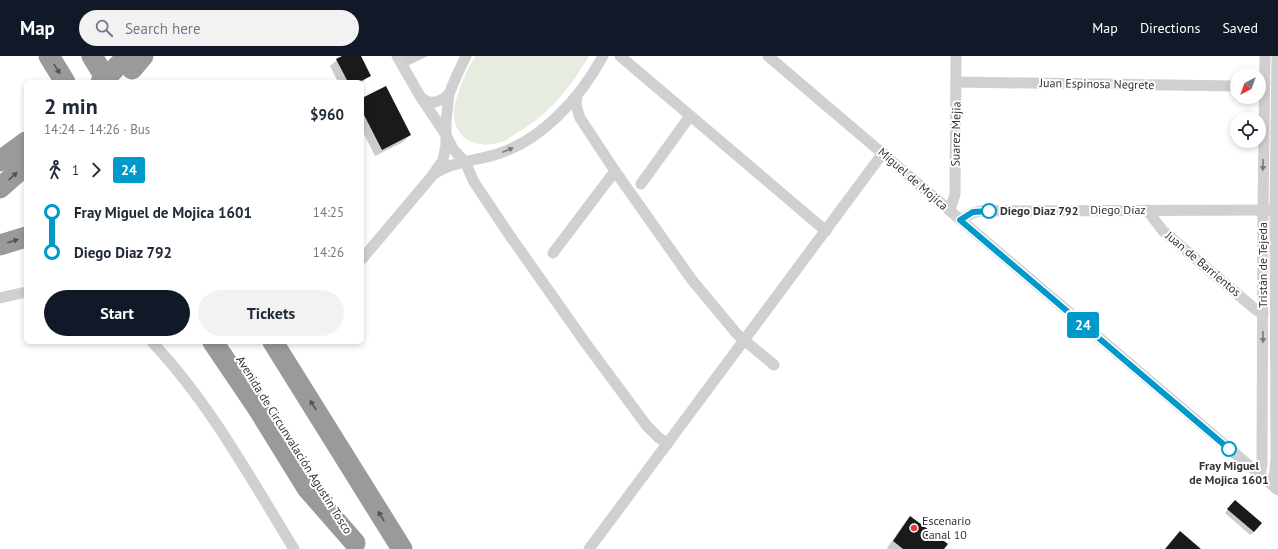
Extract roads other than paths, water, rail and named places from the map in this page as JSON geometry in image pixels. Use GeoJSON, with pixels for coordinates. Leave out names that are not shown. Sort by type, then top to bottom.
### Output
{"type":"FeatureCollection","features":[{"type":"Feature","properties":{"kind":"highway"},"geometry":{"type":"LineString","coordinates":[[49,56],[64,80]]}},
{"type":"Feature","properties":{"kind":"highway"},"geometry":{"type":"LineString","coordinates":[[92,56],[107,80]]}},
{"type":"Feature","properties":{"kind":"highway"},"geometry":{"type":"LineString","coordinates":[[104,80],[125,66]]}},
{"type":"Feature","properties":{"kind":"highway"},"geometry":{"type":"LineString","coordinates":[[0,161],[24,143]]}},
{"type":"Feature","properties":{"kind":"highway"},"geometry":{"type":"LineString","coordinates":[[0,188],[24,166]]}},
{"type":"Feature","properties":{"kind":"highway"},"geometry":{"type":"LineString","coordinates":[[0,245],[24,238]]}},
{"type":"Feature","properties":{"kind":"highway"},"geometry":{"type":"LineString","coordinates":[[214,344],[257,407],[307,488],[356,546]]}},
{"type":"Feature","properties":{"kind":"highway","name":"Avenida de Circunvalación Agustín Tosco"},"geometry":{"type":"LineString","coordinates":[[231,344],[356,546]]}},
{"type":"Feature","properties":{"kind":"highway"},"geometry":{"type":"LineString","coordinates":[[275,344],[402,549]]}},
{"type":"Feature","properties":{"kind":"street"},"geometry":{"type":"LineString","coordinates":[[397,56],[420,96],[446,135],[453,149],[464,162],[474,182],[545,287],[653,433],[668,443]]}},
{"type":"Feature","properties":{"kind":"street"},"geometry":{"type":"LineString","coordinates":[[364,257],[432,176],[443,160],[446,145],[449,94],[466,56]]}},
{"type":"Feature","properties":{"kind":"street"},"geometry":{"type":"LineString","coordinates":[[432,176],[442,168],[497,154],[518,145],[536,134],[577,96],[603,56]]}},
{"type":"Feature","properties":{"kind":"street"},"geometry":{"type":"LineString","coordinates":[[597,66],[611,56],[622,58],[826,231]]}},
{"type":"Feature","properties":{"kind":"street","name":"Miguel de Mojica"},"geometry":{"type":"LineString","coordinates":[[768,56],[1274,487]]}},
{"type":"Feature","properties":{"kind":"street","name":"Suarez Mejia"},"geometry":{"type":"LineString","coordinates":[[949,210],[955,194],[956,56]]}},
{"type":"Feature","properties":{"kind":"street","name":"Tristán de Tejeda"},"geometry":{"type":"LineString","coordinates":[[1264,68],[1265,56]]}},
{"type":"Feature","properties":{"kind":"street","name":"Tristán de Tejeda"},"geometry":{"type":"LineString","coordinates":[[1274,487],[1274,479],[1277,473],[1277,56]]}},
{"type":"Feature","properties":{"kind":"street","name":"Juan Espinosa Negrete"},"geometry":{"type":"LineString","coordinates":[[956,82],[1230,86]]}},
{"type":"Feature","properties":{"kind":"street"},"geometry":{"type":"LineString","coordinates":[[1266,86],[1277,86]]}},
{"type":"Feature","properties":{"kind":"street"},"geometry":{"type":"LineString","coordinates":[[420,96],[423,100],[437,102],[449,94]]}},
{"type":"Feature","properties":{"kind":"street"},"geometry":{"type":"LineString","coordinates":[[577,96],[576,105],[580,118],[615,171],[692,280],[730,328],[774,365]]}},
{"type":"Feature","properties":{"kind":"street","name":"Tristán de Tejeda"},"geometry":{"type":"LineString","coordinates":[[1258,474],[1261,470],[1262,459],[1262,104]]}},
{"type":"Feature","properties":{"kind":"street"},"geometry":{"type":"LineString","coordinates":[[556,117],[565,113],[580,118]]}},
{"type":"Feature","properties":{"kind":"street"},"geometry":{"type":"LineString","coordinates":[[641,184],[690,116]]}},
{"type":"Feature","properties":{"kind":"street"},"geometry":{"type":"LineString","coordinates":[[589,549],[883,153]]}},
{"type":"Feature","properties":{"kind":"street"},"geometry":{"type":"LineString","coordinates":[[474,182],[473,176],[475,168],[485,158]]}},
{"type":"Feature","properties":{"kind":"street"},"geometry":{"type":"LineString","coordinates":[[553,253],[615,171]]}},
{"type":"Feature","properties":{"kind":"street","name":"Juan de Barrientos"},"geometry":{"type":"LineString","coordinates":[[1147,210],[1163,231],[1249,304],[1263,314]]}},
{"type":"Feature","properties":{"kind":"street","name":"Diego Díaz"},"geometry":{"type":"LineString","coordinates":[[960,220],[973,212],[981,211],[1276,210]]}},
{"type":"Feature","properties":{"kind":"street"},"geometry":{"type":"LineString","coordinates":[[0,298],[24,292]]}},
{"type":"Feature","properties":{"kind":"street"},"geometry":{"type":"LineString","coordinates":[[154,344],[164,354],[210,414],[294,549]]}},
{"type":"Feature","properties":{"kind":"street"},"geometry":{"type":"LineString","coordinates":[[1241,459],[1277,459]]}},
{"type":"Feature","properties":{"kind":"place","name":"Diego Diaz 792"},"geometry":{"type":"Point","coordinates":[989,211]}},
{"type":"Feature","properties":{"kind":"place","name":"Fray Miguel de Mojica 1601"},"geometry":{"type":"Point","coordinates":[1229,449]}},
{"type":"Feature","properties":{"kind":"place","name":"Escenario Canal 10"},"geometry":{"type":"Point","coordinates":[914,528]}}]}
